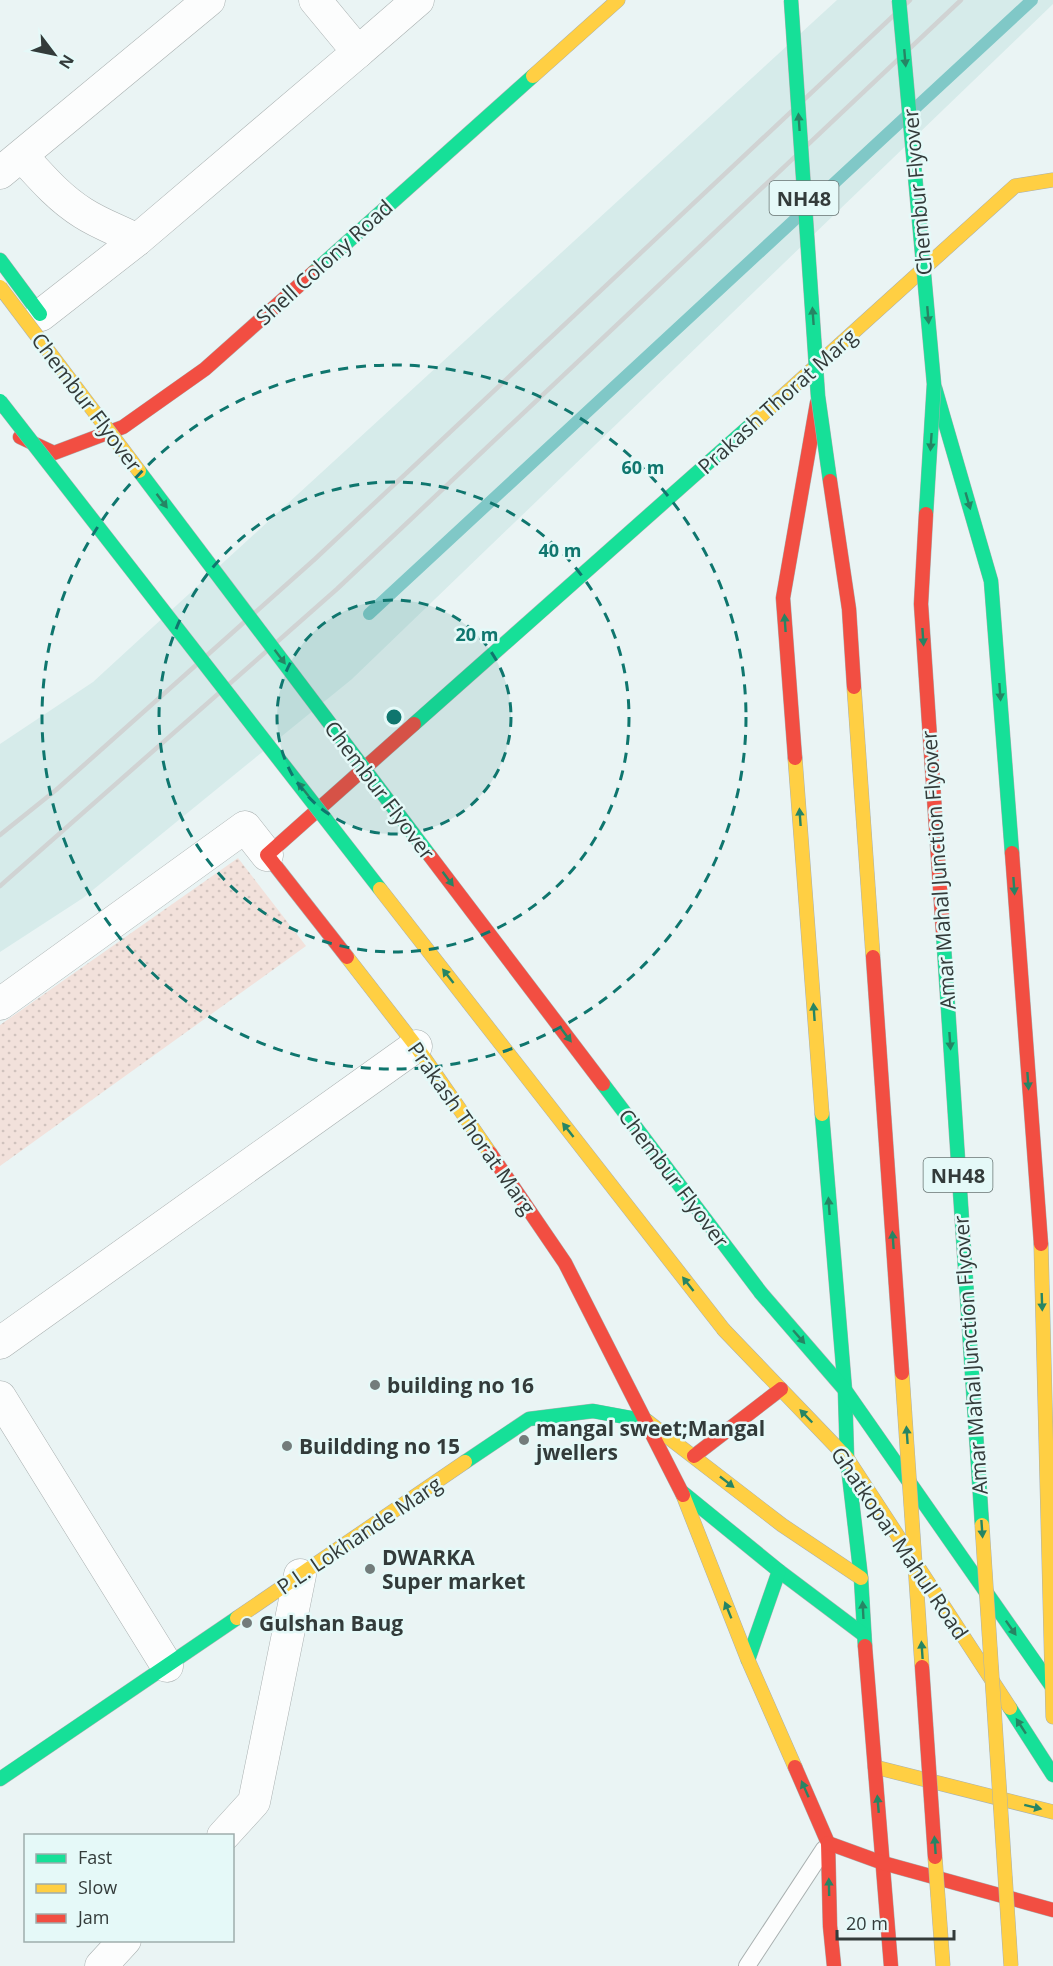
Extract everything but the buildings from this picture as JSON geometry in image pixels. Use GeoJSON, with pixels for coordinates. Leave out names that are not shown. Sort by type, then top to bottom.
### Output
{"type":"FeatureCollection","features":[{"type":"Feature","properties":{"kind":"main road","name":"Shell Colony Road"},"geometry":{"type":"LineString","coordinates":[[0,427],[54,453],[123,427],[205,369],[618,0]]}},
{"type":"Feature","properties":{"kind":"main road","name":"NH48"},"geometry":{"type":"LineString","coordinates":[[791,0],[818,396],[849,609],[944,1966]]}},
{"type":"Feature","properties":{"kind":"main road","name":"Chembur Flyover"},"geometry":{"type":"LineString","coordinates":[[899,0],[934,384]]}},
{"type":"Feature","properties":{"kind":"main road","name":"Prakash Thorat Marg"},"geometry":{"type":"LineString","coordinates":[[828,1843],[748,1660],[682,1492],[565,1263],[416,1046],[267,855],[723,450],[1015,186],[1053,180]]}},
{"type":"Feature","properties":{"kind":"main road"},"geometry":{"type":"LineString","coordinates":[[0,260],[44,319]]}},
{"type":"Feature","properties":{"kind":"main road","name":"Chembur Flyover"},"geometry":{"type":"LineString","coordinates":[[0,287],[761,1293]]}},
{"type":"Feature","properties":{"kind":"main road"},"geometry":{"type":"LineString","coordinates":[[934,384],[991,581],[1041,1244],[1053,1717]]}},
{"type":"Feature","properties":{"kind":"main road","name":"Amar Mahal Junction Flyover"},"geometry":{"type":"LineString","coordinates":[[934,384],[921,604],[1011,1966]]}},
{"type":"Feature","properties":{"kind":"main road"},"geometry":{"type":"LineString","coordinates":[[818,396],[783,598],[845,1390],[847,1458],[861,1578],[891,1966]]}},
{"type":"Feature","properties":{"kind":"main road","name":"Ghatkopar Mahul Road"},"geometry":{"type":"LineString","coordinates":[[0,401],[724,1330],[847,1458],[1053,1775]]}},
{"type":"Feature","properties":{"kind":"main road"},"geometry":{"type":"LineString","coordinates":[[109,408],[123,427]]}},
{"type":"Feature","properties":{"kind":"main road","name":"Ghatkopar Mahul Road"},"geometry":{"type":"LineString","coordinates":[[761,1293],[845,1390],[1053,1687]]}},
{"type":"Feature","properties":{"kind":"main road"},"geometry":{"type":"LineString","coordinates":[[694,1456],[781,1389]]}},
{"type":"Feature","properties":{"kind":"main road","name":"P.L. Lokhande Marg"},"geometry":{"type":"LineString","coordinates":[[0,1779],[529,1419],[593,1411],[647,1421]]}},
{"type":"Feature","properties":{"kind":"main road"},"geometry":{"type":"LineString","coordinates":[[647,1421],[782,1525],[861,1578]]}},
{"type":"Feature","properties":{"kind":"main road"},"geometry":{"type":"LineString","coordinates":[[682,1492],[779,1571],[864,1635]]}},
{"type":"Feature","properties":{"kind":"main road"},"geometry":{"type":"LineString","coordinates":[[748,1660],[779,1571]]}},
{"type":"Feature","properties":{"kind":"main road"},"geometry":{"type":"LineString","coordinates":[[875,1767],[1053,1812]]}},
{"type":"Feature","properties":{"kind":"main road"},"geometry":{"type":"LineString","coordinates":[[834,1966],[830,1926],[828,1843],[883,1863],[1053,1910]]}},
{"type":"Feature","properties":{"kind":"street"},"geometry":{"type":"LineString","coordinates":[[137,240],[84,214],[11,164],[209,0]]}},
{"type":"Feature","properties":{"kind":"street"},"geometry":{"type":"LineString","coordinates":[[315,0],[358,52]]}},
{"type":"Feature","properties":{"kind":"street"},"geometry":{"type":"LineString","coordinates":[[44,319],[418,0]]}},
{"type":"Feature","properties":{"kind":"street","name":"Prakash Thorat Marg"},"geometry":{"type":"LineString","coordinates":[[0,1004],[245,827],[267,855]]}},
{"type":"Feature","properties":{"kind":"street"},"geometry":{"type":"LineString","coordinates":[[0,1343],[416,1046]]}},
{"type":"Feature","properties":{"kind":"street"},"geometry":{"type":"LineString","coordinates":[[0,1397],[167,1666]]}},
{"type":"Feature","properties":{"kind":"street"},"geometry":{"type":"LineString","coordinates":[[225,1834],[254,1802],[300,1575]]}},
{"type":"Feature","properties":{"kind":"street"},"geometry":{"type":"LineString","coordinates":[[101,1966],[124,1942]]}},
{"type":"Feature","properties":{"kind":"lane"},"geometry":{"type":"LineString","coordinates":[[747,1966],[828,1843]]}},
{"type":"Feature","properties":{"kind":"shaded area"},"geometry":{"type":"Polygon","coordinates":[[[837,0],[1053,0],[1053,4],[352,679],[83,898],[0,952],[0,744],[93,682],[837,0]]]}},
{"type":"Feature","properties":{"kind":"shaded area"},"geometry":{"type":"Polygon","coordinates":[[[238,858],[306,946],[0,1166],[0,1025],[238,858]]]}},
{"type":"Feature","properties":{"kind":"waterway"},"geometry":{"type":"LineString","coordinates":[[369,614],[1032,0]]}},
{"type":"Feature","properties":{"kind":"railway"},"geometry":{"type":"LineString","coordinates":[[0,835],[56,790],[315,559],[910,0]]}},
{"type":"Feature","properties":{"kind":"railway"},"geometry":{"type":"LineString","coordinates":[[0,886],[337,589],[961,0]]}},
{"type":"Feature","properties":{"kind":"traffic: fast"},"geometry":{"type":"LineString","coordinates":[[791,0],[818,396],[830,481]]}},
{"type":"Feature","properties":{"kind":"traffic: fast"},"geometry":{"type":"LineString","coordinates":[[899,0],[934,384],[926,514]]}},
{"type":"Feature","properties":{"kind":"traffic: fast"},"geometry":{"type":"LineString","coordinates":[[314,272],[533,76]]}},
{"type":"Feature","properties":{"kind":"traffic: fast"},"geometry":{"type":"LineString","coordinates":[[0,260],[40,314]]}},
{"type":"Feature","properties":{"kind":"traffic: fast"},"geometry":{"type":"LineString","coordinates":[[935,388],[991,581],[1012,853]]}},
{"type":"Feature","properties":{"kind":"traffic: fast"},"geometry":{"type":"LineString","coordinates":[[0,401],[380,889]]}},
{"type":"Feature","properties":{"kind":"traffic: fast"},"geometry":{"type":"LineString","coordinates":[[414,724],[753,423]]}},
{"type":"Feature","properties":{"kind":"traffic: fast"},"geometry":{"type":"LineString","coordinates":[[139,471],[430,856]]}},
{"type":"Feature","properties":{"kind":"traffic: fast"},"geometry":{"type":"LineString","coordinates":[[943,932],[982,1525]]}},
{"type":"Feature","properties":{"kind":"traffic: fast"},"geometry":{"type":"LineString","coordinates":[[603,1084],[761,1293]]}},
{"type":"Feature","properties":{"kind":"traffic: fast"},"geometry":{"type":"LineString","coordinates":[[822,1114],[845,1390],[847,1458],[861,1578],[865,1646]]}},
{"type":"Feature","properties":{"kind":"traffic: fast"},"geometry":{"type":"LineString","coordinates":[[761,1293],[845,1390],[1053,1688]]}},
{"type":"Feature","properties":{"kind":"traffic: fast"},"geometry":{"type":"LineString","coordinates":[[465,1462],[529,1419],[593,1411],[647,1421]]}},
{"type":"Feature","properties":{"kind":"traffic: fast"},"geometry":{"type":"LineString","coordinates":[[682,1492],[779,1571],[864,1635]]}},
{"type":"Feature","properties":{"kind":"traffic: fast"},"geometry":{"type":"LineString","coordinates":[[748,1660],[779,1571]]}},
{"type":"Feature","properties":{"kind":"traffic: fast"},"geometry":{"type":"LineString","coordinates":[[0,1779],[237,1618]]}},
{"type":"Feature","properties":{"kind":"traffic: fast"},"geometry":{"type":"LineString","coordinates":[[1010,1708],[1053,1775]]}},
{"type":"Feature","properties":{"kind":"traffic: slow"},"geometry":{"type":"LineString","coordinates":[[533,76],[618,0]]}},
{"type":"Feature","properties":{"kind":"traffic: slow"},"geometry":{"type":"LineString","coordinates":[[753,423],[1015,186],[1053,180]]}},
{"type":"Feature","properties":{"kind":"traffic: slow"},"geometry":{"type":"LineString","coordinates":[[0,287],[139,471]]}},
{"type":"Feature","properties":{"kind":"traffic: slow"},"geometry":{"type":"LineString","coordinates":[[854,687],[873,957]]}},
{"type":"Feature","properties":{"kind":"traffic: slow"},"geometry":{"type":"LineString","coordinates":[[795,758],[822,1114]]}},
{"type":"Feature","properties":{"kind":"traffic: slow"},"geometry":{"type":"LineString","coordinates":[[380,889],[724,1330]]}},
{"type":"Feature","properties":{"kind":"traffic: slow"},"geometry":{"type":"LineString","coordinates":[[347,957],[416,1046],[490,1153]]}},
{"type":"Feature","properties":{"kind":"traffic: slow"},"geometry":{"type":"LineString","coordinates":[[1041,1244],[1053,1717]]}},
{"type":"Feature","properties":{"kind":"traffic: slow"},"geometry":{"type":"LineString","coordinates":[[724,1330],[847,1458],[1010,1708]]}},
{"type":"Feature","properties":{"kind":"traffic: slow"},"geometry":{"type":"LineString","coordinates":[[902,1373],[922,1667]]}},
{"type":"Feature","properties":{"kind":"traffic: slow"},"geometry":{"type":"LineString","coordinates":[[647,1421],[782,1525],[861,1578]]}},
{"type":"Feature","properties":{"kind":"traffic: slow"},"geometry":{"type":"LineString","coordinates":[[237,1618],[465,1462]]}},
{"type":"Feature","properties":{"kind":"traffic: slow"},"geometry":{"type":"LineString","coordinates":[[683,1495],[748,1660],[795,1767]]}},
{"type":"Feature","properties":{"kind":"traffic: slow"},"geometry":{"type":"LineString","coordinates":[[982,1525],[1011,1966]]}},
{"type":"Feature","properties":{"kind":"traffic: slow"},"geometry":{"type":"LineString","coordinates":[[875,1767],[1053,1812]]}},
{"type":"Feature","properties":{"kind":"traffic: slow"},"geometry":{"type":"LineString","coordinates":[[935,1857],[943,1966]]}},
{"type":"Feature","properties":{"kind":"traffic: jam"},"geometry":{"type":"LineString","coordinates":[[20,437],[54,453],[123,427],[205,369],[314,272]]}},
{"type":"Feature","properties":{"kind":"traffic: jam"},"geometry":{"type":"LineString","coordinates":[[795,758],[783,598],[817,403]]}},
{"type":"Feature","properties":{"kind":"traffic: jam"},"geometry":{"type":"LineString","coordinates":[[830,481],[849,609],[854,687]]}},
{"type":"Feature","properties":{"kind":"traffic: jam"},"geometry":{"type":"LineString","coordinates":[[926,514],[921,604],[943,932]]}},
{"type":"Feature","properties":{"kind":"traffic: jam"},"geometry":{"type":"LineString","coordinates":[[347,957],[267,855],[414,724]]}},
{"type":"Feature","properties":{"kind":"traffic: jam"},"geometry":{"type":"LineString","coordinates":[[1012,853],[1041,1244]]}},
{"type":"Feature","properties":{"kind":"traffic: jam"},"geometry":{"type":"LineString","coordinates":[[430,856],[603,1084]]}},
{"type":"Feature","properties":{"kind":"traffic: jam"},"geometry":{"type":"LineString","coordinates":[[873,957],[902,1373]]}},
{"type":"Feature","properties":{"kind":"traffic: jam"},"geometry":{"type":"LineString","coordinates":[[490,1153],[565,1263],[683,1495]]}},
{"type":"Feature","properties":{"kind":"traffic: jam"},"geometry":{"type":"LineString","coordinates":[[694,1456],[781,1389]]}},
{"type":"Feature","properties":{"kind":"traffic: jam"},"geometry":{"type":"LineString","coordinates":[[865,1646],[891,1966]]}},
{"type":"Feature","properties":{"kind":"traffic: jam"},"geometry":{"type":"LineString","coordinates":[[922,1667],[935,1857]]}},
{"type":"Feature","properties":{"kind":"traffic: jam"},"geometry":{"type":"LineString","coordinates":[[795,1767],[828,1843],[830,1926],[834,1966]]}},
{"type":"Feature","properties":{"kind":"traffic: jam"},"geometry":{"type":"LineString","coordinates":[[828,1843],[883,1863],[1053,1910]]}},
{"type":"Feature","properties":{"kind":"place","name":"building no 16"},"geometry":{"type":"Point","coordinates":[375,1385]}},
{"type":"Feature","properties":{"kind":"place","name":"mangal sweet;Mangal jwellers"},"geometry":{"type":"Point","coordinates":[524,1440]}},
{"type":"Feature","properties":{"kind":"place","name":"Buildding no 15"},"geometry":{"type":"Point","coordinates":[287,1446]}},
{"type":"Feature","properties":{"kind":"place","name":"DWARKA Super market"},"geometry":{"type":"Point","coordinates":[370,1569]}},
{"type":"Feature","properties":{"kind":"place","name":"Gulshan Baug"},"geometry":{"type":"Point","coordinates":[247,1623]}}]}
